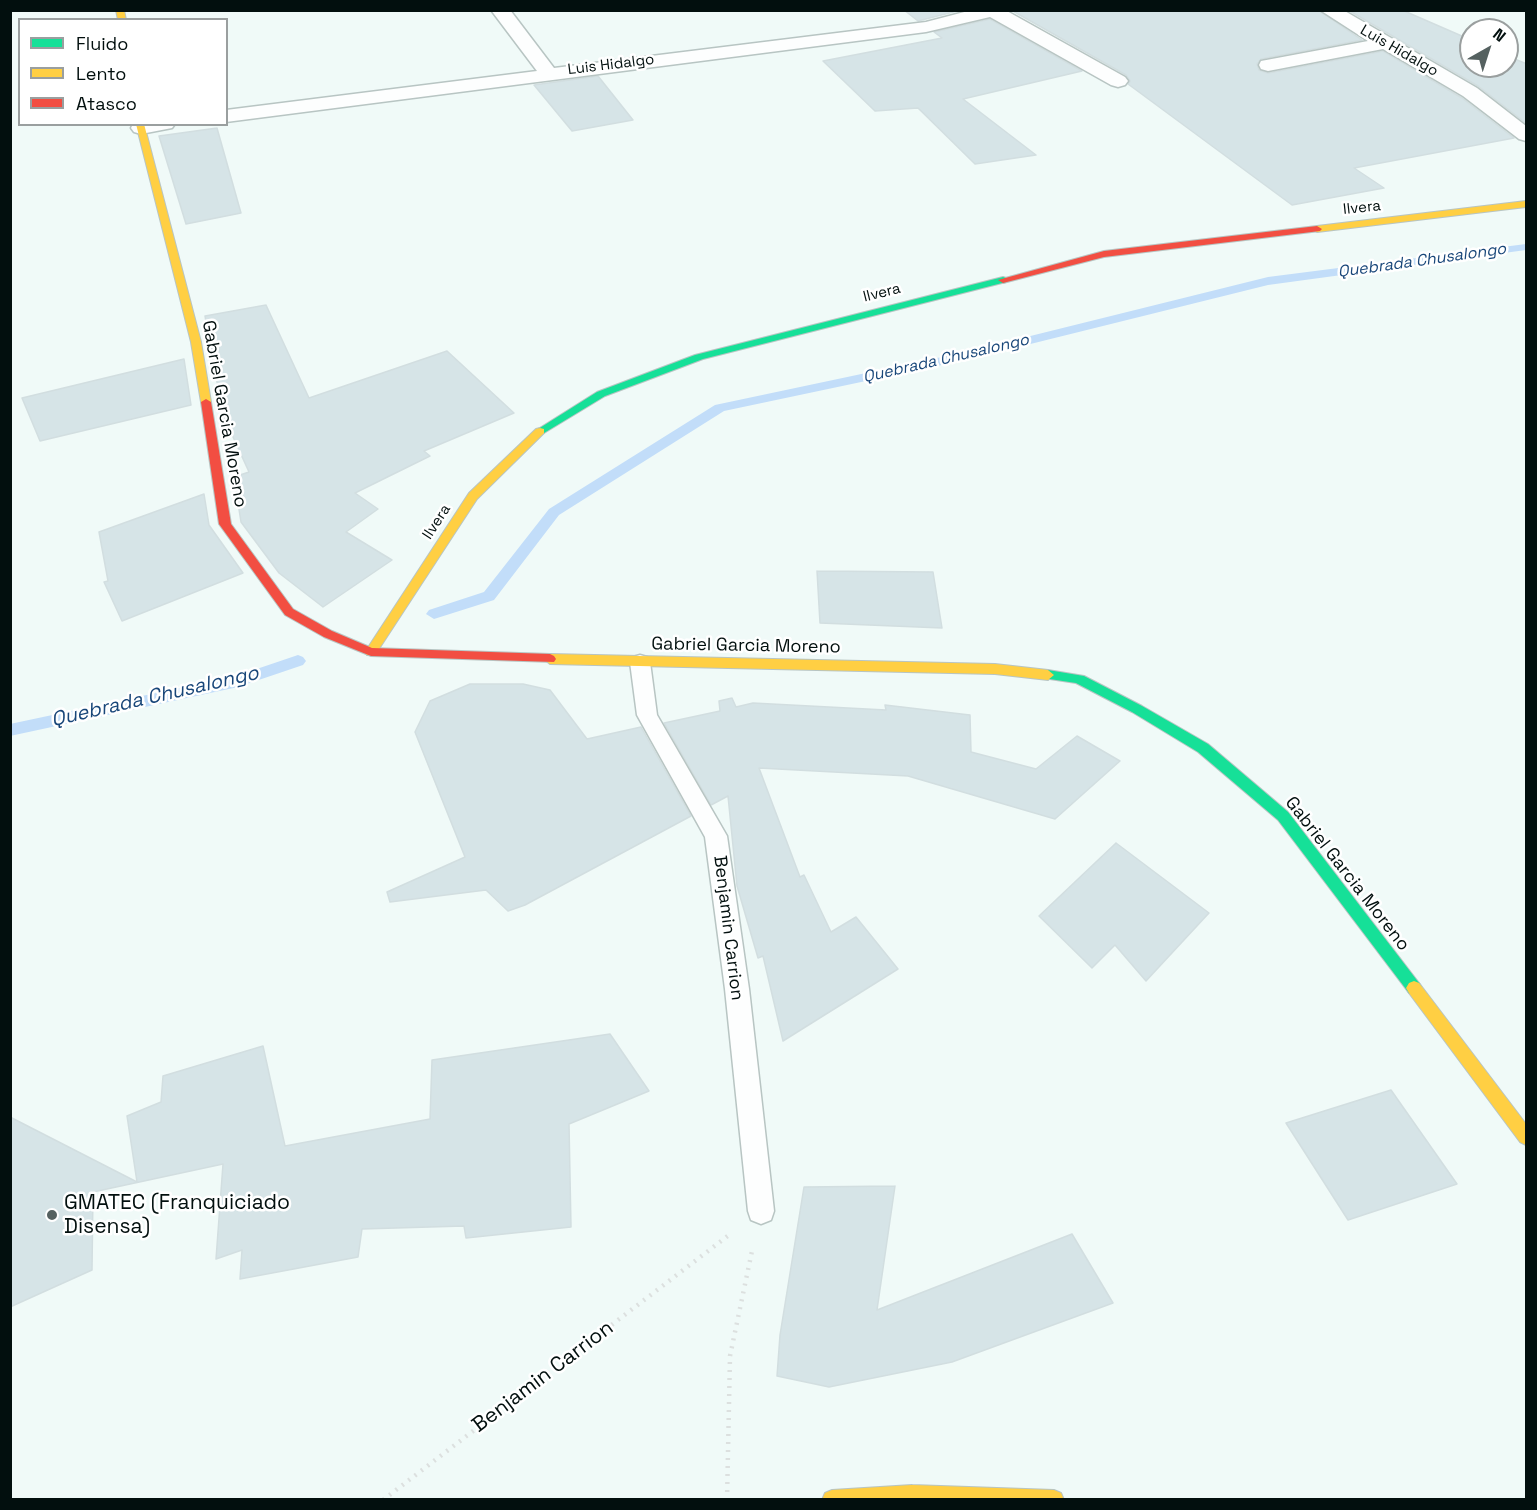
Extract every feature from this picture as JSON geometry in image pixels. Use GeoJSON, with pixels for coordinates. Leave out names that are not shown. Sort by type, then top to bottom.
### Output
{"type":"FeatureCollection","features":[{"type":"Feature","properties":{"kind":"main road","name":"Gabriel Garcia Moreno"},"geometry":{"type":"LineString","coordinates":[[141,126],[196,342],[225,525],[289,612],[328,634],[371,652],[640,662],[995,669],[1079,679],[1137,709],[1203,748],[1283,816],[1527,1137]]}},
{"type":"Feature","properties":{"kind":"main road","name":"Ilvera"},"geometry":{"type":"LineString","coordinates":[[371,652],[473,496],[536,434],[601,394],[699,357],[1104,254],[1527,204]]}},
{"type":"Feature","properties":{"kind":"main road"},"geometry":{"type":"LineString","coordinates":[[831,1500],[912,1495],[1054,1500]]}},
{"type":"Feature","properties":{"kind":"street"},"geometry":{"type":"LineString","coordinates":[[500,10],[548,73]]}},
{"type":"Feature","properties":{"kind":"street","name":"Luis Hidalgo"},"geometry":{"type":"LineString","coordinates":[[1329,10],[1470,92],[1527,135]]}},
{"type":"Feature","properties":{"kind":"street"},"geometry":{"type":"LineString","coordinates":[[994,11],[1118,81]]}},
{"type":"Feature","properties":{"kind":"street","name":"Luis Hidalgo"},"geometry":{"type":"LineString","coordinates":[[228,116],[548,73],[926,27],[994,11]]}},
{"type":"Feature","properties":{"kind":"street"},"geometry":{"type":"LineString","coordinates":[[1268,65],[1384,43]]}},
{"type":"Feature","properties":{"kind":"lane","name":"Benjamin Carrion"},"geometry":{"type":"LineString","coordinates":[[640,662],[647,715],[716,836],[736,989],[760,1211]]}},
{"type":"Feature","properties":{"kind":"path"},"geometry":{"type":"LineString","coordinates":[[728,1500],[730,1356],[760,1211]]}},
{"type":"Feature","properties":{"kind":"path","name":"Benjamin Carrion"},"geometry":{"type":"LineString","coordinates":[[384,1500],[760,1211]]}},
{"type":"Feature","properties":{"kind":"building"},"geometry":{"type":"Polygon","coordinates":[[[904,10],[961,10],[918,21],[904,10]]]}},
{"type":"Feature","properties":{"kind":"building"},"geometry":{"type":"Polygon","coordinates":[[[1011,10],[1318,10],[1362,40],[1261,59],[1257,64],[1259,70],[1268,73],[1383,51],[1462,98],[1514,138],[1354,168],[1384,188],[1292,205],[1128,84],[1130,81],[1126,75],[1011,10]]]}},
{"type":"Feature","properties":{"kind":"building"},"geometry":{"type":"Polygon","coordinates":[[[1348,10],[1402,10],[1459,35],[1459,75],[1348,10]]]}},
{"type":"Feature","properties":{"kind":"building"},"geometry":{"type":"Polygon","coordinates":[[[990,19],[1082,71],[963,99],[1036,155],[975,164],[918,108],[875,111],[823,61],[942,38],[934,32],[990,19]]]}},
{"type":"Feature","properties":{"kind":"building"},"geometry":{"type":"Polygon","coordinates":[[[1519,61],[1527,64],[1527,124],[1464,78],[1519,78],[1519,61]]]}},
{"type":"Feature","properties":{"kind":"building"},"geometry":{"type":"Polygon","coordinates":[[[598,76],[633,120],[572,131],[534,85],[598,76]]]}},
{"type":"Feature","properties":{"kind":"building"},"geometry":{"type":"Polygon","coordinates":[[[217,128],[241,213],[186,224],[159,136],[217,128]]]}},
{"type":"Feature","properties":{"kind":"building"},"geometry":{"type":"Polygon","coordinates":[[[266,305],[309,398],[447,351],[514,413],[424,451],[430,456],[355,493],[378,509],[346,532],[392,560],[323,607],[279,573],[241,522],[235,484],[238,482],[234,477],[249,472],[223,415],[205,316],[266,305]]]}},
{"type":"Feature","properties":{"kind":"building"},"geometry":{"type":"Polygon","coordinates":[[[184,359],[191,405],[40,441],[22,398],[184,359]]]}},
{"type":"Feature","properties":{"kind":"building"},"geometry":{"type":"Polygon","coordinates":[[[204,494],[209,525],[243,573],[122,621],[104,582],[108,581],[99,532],[204,494]]]}},
{"type":"Feature","properties":{"kind":"building"},"geometry":{"type":"Polygon","coordinates":[[[817,571],[933,572],[942,628],[820,623],[817,571]]]}},
{"type":"Feature","properties":{"kind":"building"},"geometry":{"type":"Polygon","coordinates":[[[470,684],[523,684],[550,690],[587,739],[641,727],[691,816],[525,905],[508,911],[486,890],[390,902],[387,892],[465,857],[415,732],[430,701],[470,684]]]}},
{"type":"Feature","properties":{"kind":"building"},"geometry":{"type":"Polygon","coordinates":[[[732,698],[736,707],[753,703],[886,710],[885,705],[970,715],[971,752],[1036,769],[1077,736],[1120,761],[1055,819],[908,776],[759,768],[800,877],[804,875],[831,932],[856,917],[898,969],[783,1041],[763,956],[758,958],[737,886],[728,796],[711,805],[664,723],[720,711],[719,701],[732,698]]]}},
{"type":"Feature","properties":{"kind":"building"},"geometry":{"type":"Polygon","coordinates":[[[1116,843],[1209,913],[1146,981],[1115,945],[1092,968],[1039,916],[1116,843]]]}},
{"type":"Feature","properties":{"kind":"building"},"geometry":{"type":"Polygon","coordinates":[[[610,1034],[649,1091],[569,1124],[571,1227],[466,1238],[464,1226],[362,1229],[358,1257],[240,1279],[242,1250],[216,1259],[223,1164],[93,1192],[92,1270],[10,1307],[10,1117],[137,1182],[127,1116],[161,1102],[163,1076],[263,1046],[285,1146],[430,1119],[432,1060],[610,1034]]]}},
{"type":"Feature","properties":{"kind":"building"},"geometry":{"type":"Polygon","coordinates":[[[1391,1090],[1457,1184],[1348,1220],[1286,1123],[1391,1090]]]}},
{"type":"Feature","properties":{"kind":"building"},"geometry":{"type":"Polygon","coordinates":[[[895,1186],[877,1310],[1072,1234],[1113,1303],[952,1362],[829,1387],[777,1376],[780,1335],[804,1187],[895,1186]]]}},
{"type":"Feature","properties":{"kind":"waterway","name":"Quebrada Chusalongo"},"geometry":{"type":"LineString","coordinates":[[434,614],[489,596],[554,512],[720,408],[970,355],[1268,281],[1526,247]]}},
{"type":"Feature","properties":{"kind":"waterway","name":"Quebrada Chusalongo"},"geometry":{"type":"LineString","coordinates":[[10,730],[238,681],[298,661]]}},
{"type":"Feature","properties":{"kind":"traffic: fast"},"geometry":{"type":"LineString","coordinates":[[540,431],[601,394],[699,357],[1003,280]]}},
{"type":"Feature","properties":{"kind":"traffic: fast"},"geometry":{"type":"LineString","coordinates":[[1048,675],[1079,679],[1137,709],[1203,748],[1283,816],[1414,988]]}},
{"type":"Feature","properties":{"kind":"traffic: slow"},"geometry":{"type":"LineString","coordinates":[[120,10],[122,18]]}},
{"type":"Feature","properties":{"kind":"traffic: slow"},"geometry":{"type":"LineString","coordinates":[[141,126],[196,342],[206,402]]}},
{"type":"Feature","properties":{"kind":"traffic: slow"},"geometry":{"type":"LineString","coordinates":[[1317,229],[1526,204]]}},
{"type":"Feature","properties":{"kind":"traffic: slow"},"geometry":{"type":"LineString","coordinates":[[371,652],[473,496],[540,431]]}},
{"type":"Feature","properties":{"kind":"traffic: slow"},"geometry":{"type":"LineString","coordinates":[[550,659],[995,669],[1048,675]]}},
{"type":"Feature","properties":{"kind":"traffic: slow"},"geometry":{"type":"LineString","coordinates":[[1414,988],[1526,1137]]}},
{"type":"Feature","properties":{"kind":"traffic: slow"},"geometry":{"type":"LineString","coordinates":[[832,1500],[912,1495],[1054,1500]]}},
{"type":"Feature","properties":{"kind":"traffic: jam"},"geometry":{"type":"LineString","coordinates":[[1003,280],[1104,254],[1317,229]]}},
{"type":"Feature","properties":{"kind":"traffic: jam"},"geometry":{"type":"LineString","coordinates":[[206,402],[225,524],[289,612],[328,634],[371,652],[550,659]]}},
{"type":"Feature","properties":{"kind":"place","name":"GMATEC (Franquiciado Disensa)"},"geometry":{"type":"Point","coordinates":[52,1215]}}]}
